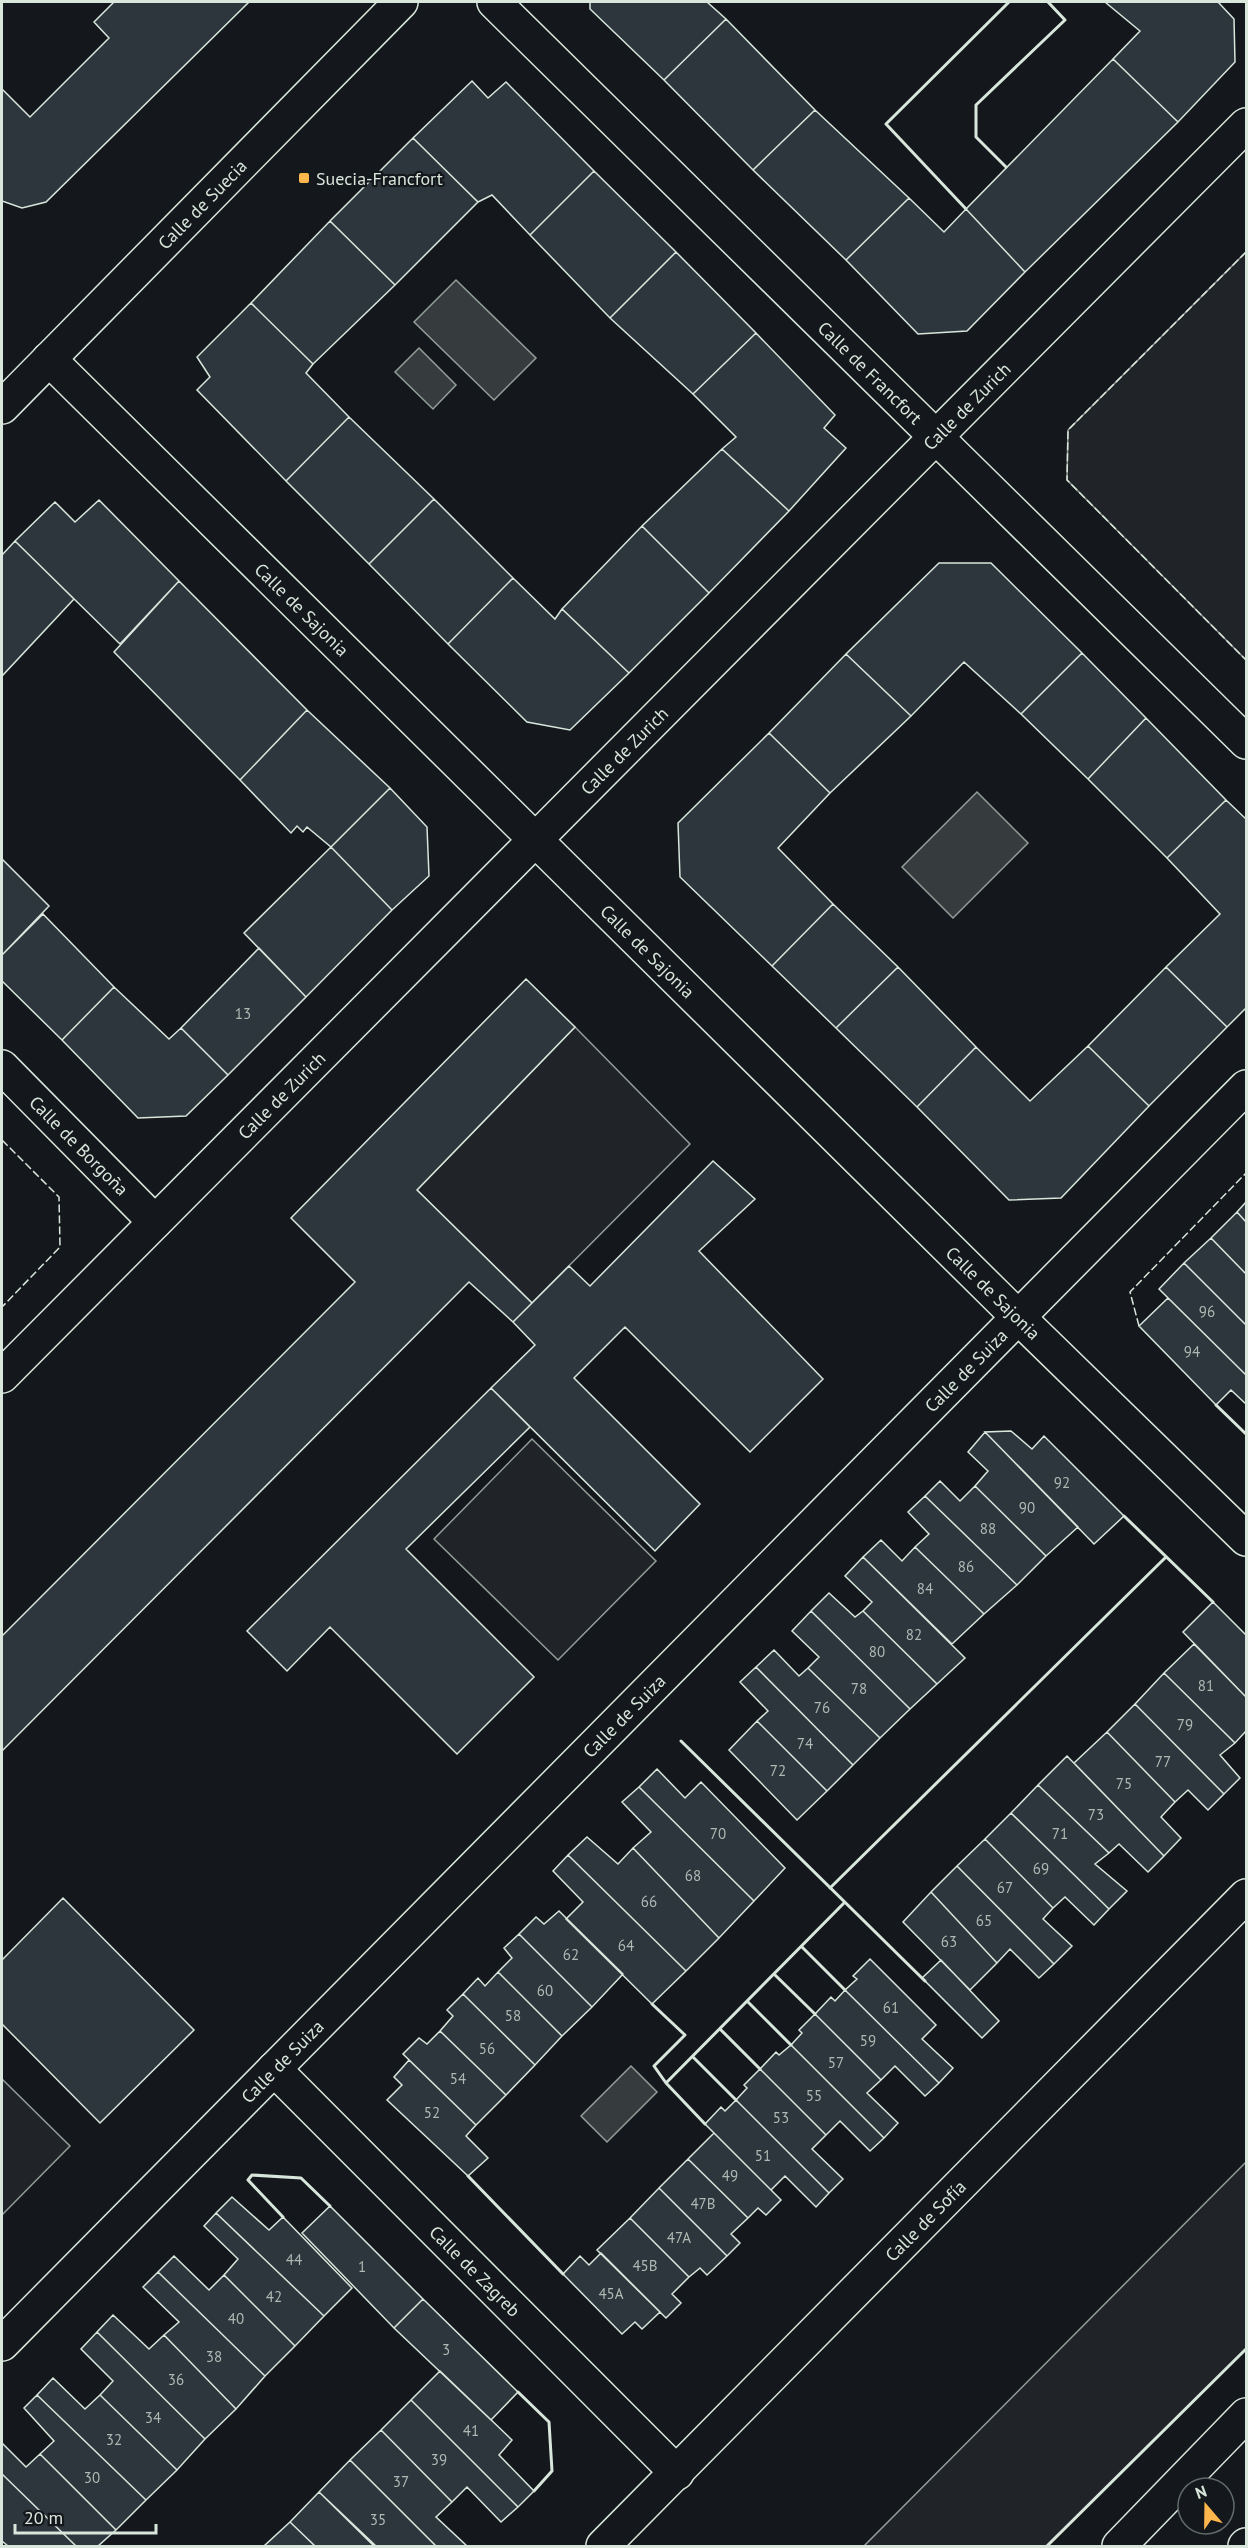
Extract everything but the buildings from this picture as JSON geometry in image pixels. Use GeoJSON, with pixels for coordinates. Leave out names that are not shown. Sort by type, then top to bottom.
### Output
{"type":"FeatureCollection","features":[{"type":"Feature","properties":{"kind":"main road","name":"Calle de Suecia"},"geometry":{"type":"LineString","coordinates":[[2,407],[401,2]]}},
{"type":"Feature","properties":{"kind":"main road","name":"Calle de Francfort"},"geometry":{"type":"LineString","coordinates":[[494,2],[1246,742]]}},
{"type":"Feature","properties":{"kind":"main road","name":"Calle de Zurich"},"geometry":{"type":"LineString","coordinates":[[2,1376],[1246,125]]}},
{"type":"Feature","properties":{"kind":"main road","name":"Calle de Sajonia"},"geometry":{"type":"LineString","coordinates":[[49,359],[1019,1318],[1246,1539]]}},
{"type":"Feature","properties":{"kind":"main road","name":"Calle de Borgoña"},"geometry":{"type":"LineString","coordinates":[[2,1067],[155,1222]]}},
{"type":"Feature","properties":{"kind":"main road","name":"Calle de Suiza"},"geometry":{"type":"LineString","coordinates":[[2,2344],[1246,1087]]}},
{"type":"Feature","properties":{"kind":"main road","name":"Calle de Sofía"},"geometry":{"type":"LineString","coordinates":[[603,2547],[1246,1896]]}},
{"type":"Feature","properties":{"kind":"main road","name":"Calle de Zagreb"},"geometry":{"type":"LineString","coordinates":[[274,2069],[676,2473]]}},
{"type":"Feature","properties":{"kind":"main road"},"geometry":{"type":"LineString","coordinates":[[1119,2547],[1246,2415]]}},
{"type":"Feature","properties":{"kind":"shaded area"},"geometry":{"type":"Polygon","coordinates":[[[1246,252],[1246,660],[1067,480],[1068,430],[1246,252]]]}},
{"type":"Feature","properties":{"kind":"shaded area"},"geometry":{"type":"Polygon","coordinates":[[[456,280],[536,358],[494,400],[414,322],[456,280]]]}},
{"type":"Feature","properties":{"kind":"shaded area"},"geometry":{"type":"Polygon","coordinates":[[[419,348],[456,385],[433,409],[395,372],[419,348]]]}},
{"type":"Feature","properties":{"kind":"shaded area"},"geometry":{"type":"Polygon","coordinates":[[[977,792],[1028,843],[953,918],[902,867],[977,792]]]}},
{"type":"Feature","properties":{"kind":"shaded area"},"geometry":{"type":"Polygon","coordinates":[[[575,1027],[690,1144],[532,1303],[417,1190],[575,1027]]]}},
{"type":"Feature","properties":{"kind":"shaded area"},"geometry":{"type":"Polygon","coordinates":[[[532,1439],[656,1561],[558,1660],[434,1539],[532,1439]]]}},
{"type":"Feature","properties":{"kind":"shaded area"},"geometry":{"type":"Polygon","coordinates":[[[631,2066],[657,2092],[607,2142],[581,2116],[631,2066]]]}},
{"type":"Feature","properties":{"kind":"shaded area"},"geometry":{"type":"Polygon","coordinates":[[[2,2079],[70,2146],[2,2215],[2,2079]]]}},
{"type":"Feature","properties":{"kind":"shaded area"},"geometry":{"type":"Polygon","coordinates":[[[1246,2162],[1246,2349],[1047,2546],[864,2546],[1246,2162]]]}},
{"type":"Feature","properties":{"kind":"fence"},"geometry":{"type":"LineString","coordinates":[[1246,252],[1068,430],[1067,480],[1246,660]]}},
{"type":"Feature","properties":{"kind":"fence"},"geometry":{"type":"LineString","coordinates":[[2,1140],[59,1197],[60,1247],[2,1307]]}},
{"type":"Feature","properties":{"kind":"fence"},"geometry":{"type":"LineString","coordinates":[[1139,1326],[1130,1292],[1246,1173]]}},
{"type":"Feature","properties":{"kind":"wall"},"geometry":{"type":"LineString","coordinates":[[966,209],[886,124],[1009,2]]}},
{"type":"Feature","properties":{"kind":"wall"},"geometry":{"type":"LineString","coordinates":[[1006,167],[976,137],[976,105],[1065,20],[1048,2]]}},
{"type":"Feature","properties":{"kind":"wall"},"geometry":{"type":"LineString","coordinates":[[1216,1405],[1246,1434]]}},
{"type":"Feature","properties":{"kind":"wall"},"geometry":{"type":"LineString","coordinates":[[1124,1516],[1213,1602]]}},
{"type":"Feature","properties":{"kind":"wall"},"geometry":{"type":"LineString","coordinates":[[830,1888],[1166,1557]]}},
{"type":"Feature","properties":{"kind":"wall"},"geometry":{"type":"LineString","coordinates":[[681,1741],[925,1981]]}},
{"type":"Feature","properties":{"kind":"wall"},"geometry":{"type":"LineString","coordinates":[[666,2083],[844,1903]]}},
{"type":"Feature","properties":{"kind":"wall"},"geometry":{"type":"LineString","coordinates":[[802,1947],[845,1990]]}},
{"type":"Feature","properties":{"kind":"wall"},"geometry":{"type":"LineString","coordinates":[[774,1974],[815,2014]]}},
{"type":"Feature","properties":{"kind":"wall"},"geometry":{"type":"LineString","coordinates":[[747,2001],[791,2045]]}},
{"type":"Feature","properties":{"kind":"wall"},"geometry":{"type":"LineString","coordinates":[[652,2004],[685,2035],[654,2066],[666,2083],[705,2124]]}},
{"type":"Feature","properties":{"kind":"wall"},"geometry":{"type":"LineString","coordinates":[[720,2029],[760,2069]]}},
{"type":"Feature","properties":{"kind":"wall"},"geometry":{"type":"LineString","coordinates":[[693,2057],[736,2100]]}},
{"type":"Feature","properties":{"kind":"wall"},"geometry":{"type":"LineString","coordinates":[[283,2217],[248,2180],[252,2175],[301,2178],[330,2206]]}},
{"type":"Feature","properties":{"kind":"wall"},"geometry":{"type":"LineString","coordinates":[[468,2176],[563,2274]]}},
{"type":"Feature","properties":{"kind":"wall"},"geometry":{"type":"LineString","coordinates":[[1047,2546],[1246,2349]]}},
{"type":"Feature","properties":{"kind":"wall"},"geometry":{"type":"LineString","coordinates":[[518,2392],[549,2422],[552,2471],[534,2491]]}},
{"type":"Feature","properties":{"kind":"place","name":"Suecia-Francfort"},"geometry":{"type":"Point","coordinates":[304,178]}}]}
